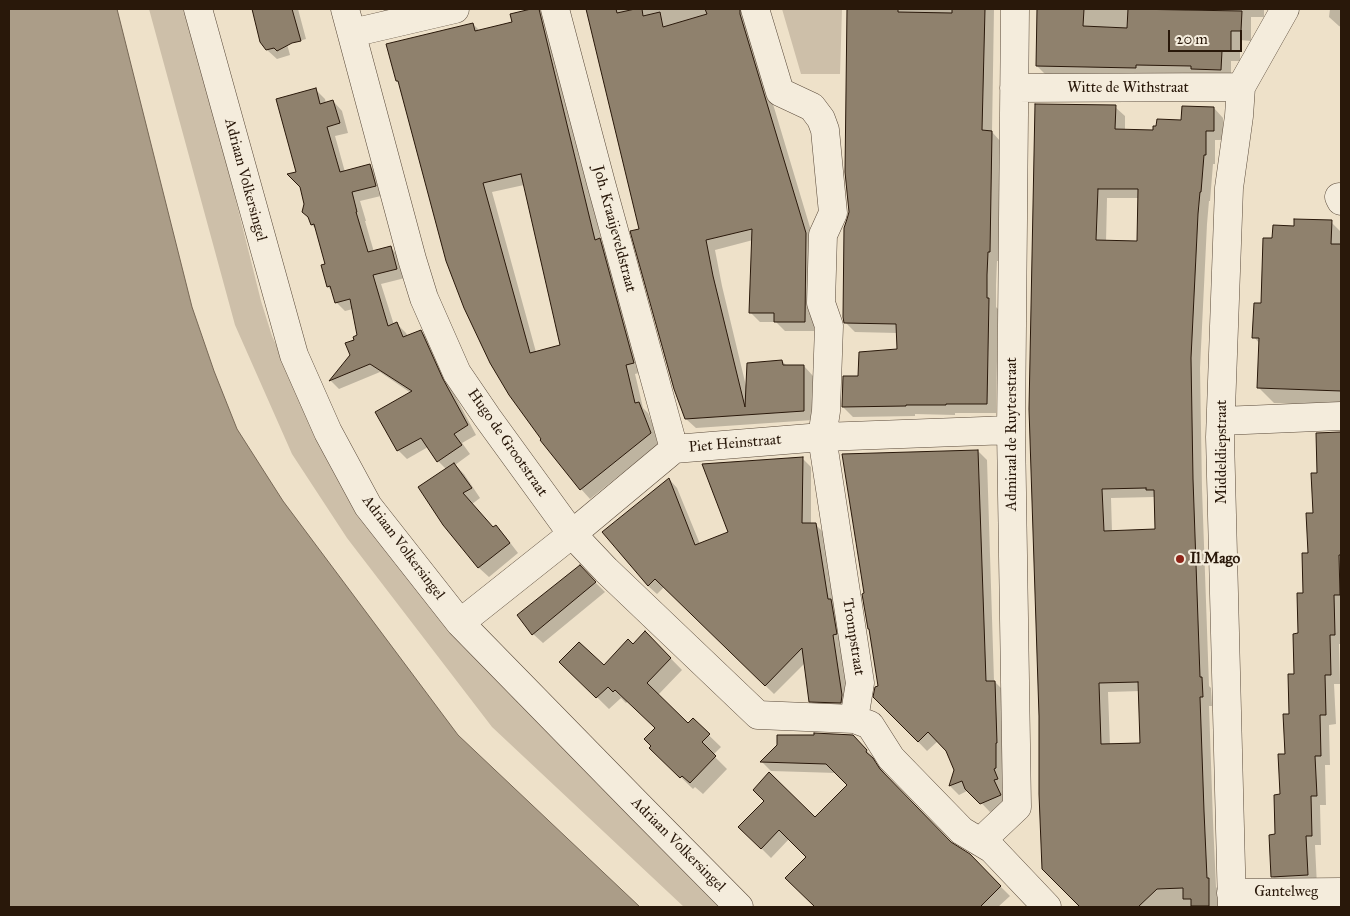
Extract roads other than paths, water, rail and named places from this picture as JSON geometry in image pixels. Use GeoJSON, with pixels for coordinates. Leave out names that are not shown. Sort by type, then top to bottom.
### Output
{"type":"FeatureCollection","features":[{"type":"Feature","properties":{"kind":"street","name":"Adriaan Volkersingel"},"geometry":{"type":"LineString","coordinates":[[198,9],[294,355],[328,432],[368,506],[460,622],[739,907]]}},
{"type":"Feature","properties":{"kind":"street"},"geometry":{"type":"LineString","coordinates":[[348,21],[455,9]]}},
{"type":"Feature","properties":{"kind":"street","name":"Joh. Kraaijeveldstraat"},"geometry":{"type":"LineString","coordinates":[[555,9],[674,449]]}},
{"type":"Feature","properties":{"kind":"street","name":"Trompstraat"},"geometry":{"type":"LineString","coordinates":[[755,9],[780,92],[812,107],[821,119],[825,130],[833,213],[823,235],[822,303],[829,326],[826,411],[822,437],[860,683],[854,719]]}},
{"type":"Feature","properties":{"kind":"street","name":"Admiraal de Ruyterstraat"},"geometry":{"type":"LineString","coordinates":[[980,842],[1017,807],[1011,430],[1015,9]]}},
{"type":"Feature","properties":{"kind":"street","name":"Middeldiepstraat"},"geometry":{"type":"LineString","coordinates":[[1232,900],[1220,437],[1229,188],[1241,87],[1285,9]]}},
{"type":"Feature","properties":{"kind":"street","name":"Hugo de Grootstraat"},"geometry":{"type":"LineString","coordinates":[[348,21],[424,298],[458,373],[487,417],[572,534],[606,570],[758,715],[854,719]]}},
{"type":"Feature","properties":{"kind":"street","name":"Witte de Withstraat"},"geometry":{"type":"LineString","coordinates":[[1014,88],[1241,87]]}},
{"type":"Feature","properties":{"kind":"street"},"geometry":{"type":"LineString","coordinates":[[1221,421],[1341,416]]}},
{"type":"Feature","properties":{"kind":"street","name":"Piet Heinstraat"},"geometry":{"type":"LineString","coordinates":[[460,622],[572,534],[674,449],[822,437],[1011,430]]}},
{"type":"Feature","properties":{"kind":"street"},"geometry":{"type":"LineString","coordinates":[[854,719],[870,725],[890,758],[962,831],[992,849],[1047,907]]}},
{"type":"Feature","properties":{"kind":"street","name":"Gantelweg"},"geometry":{"type":"LineString","coordinates":[[1232,900],[1341,892]]}},
{"type":"Feature","properties":{"kind":"place","name":"Il Mago"},"geometry":{"type":"Point","coordinates":[1180,559]}}]}
